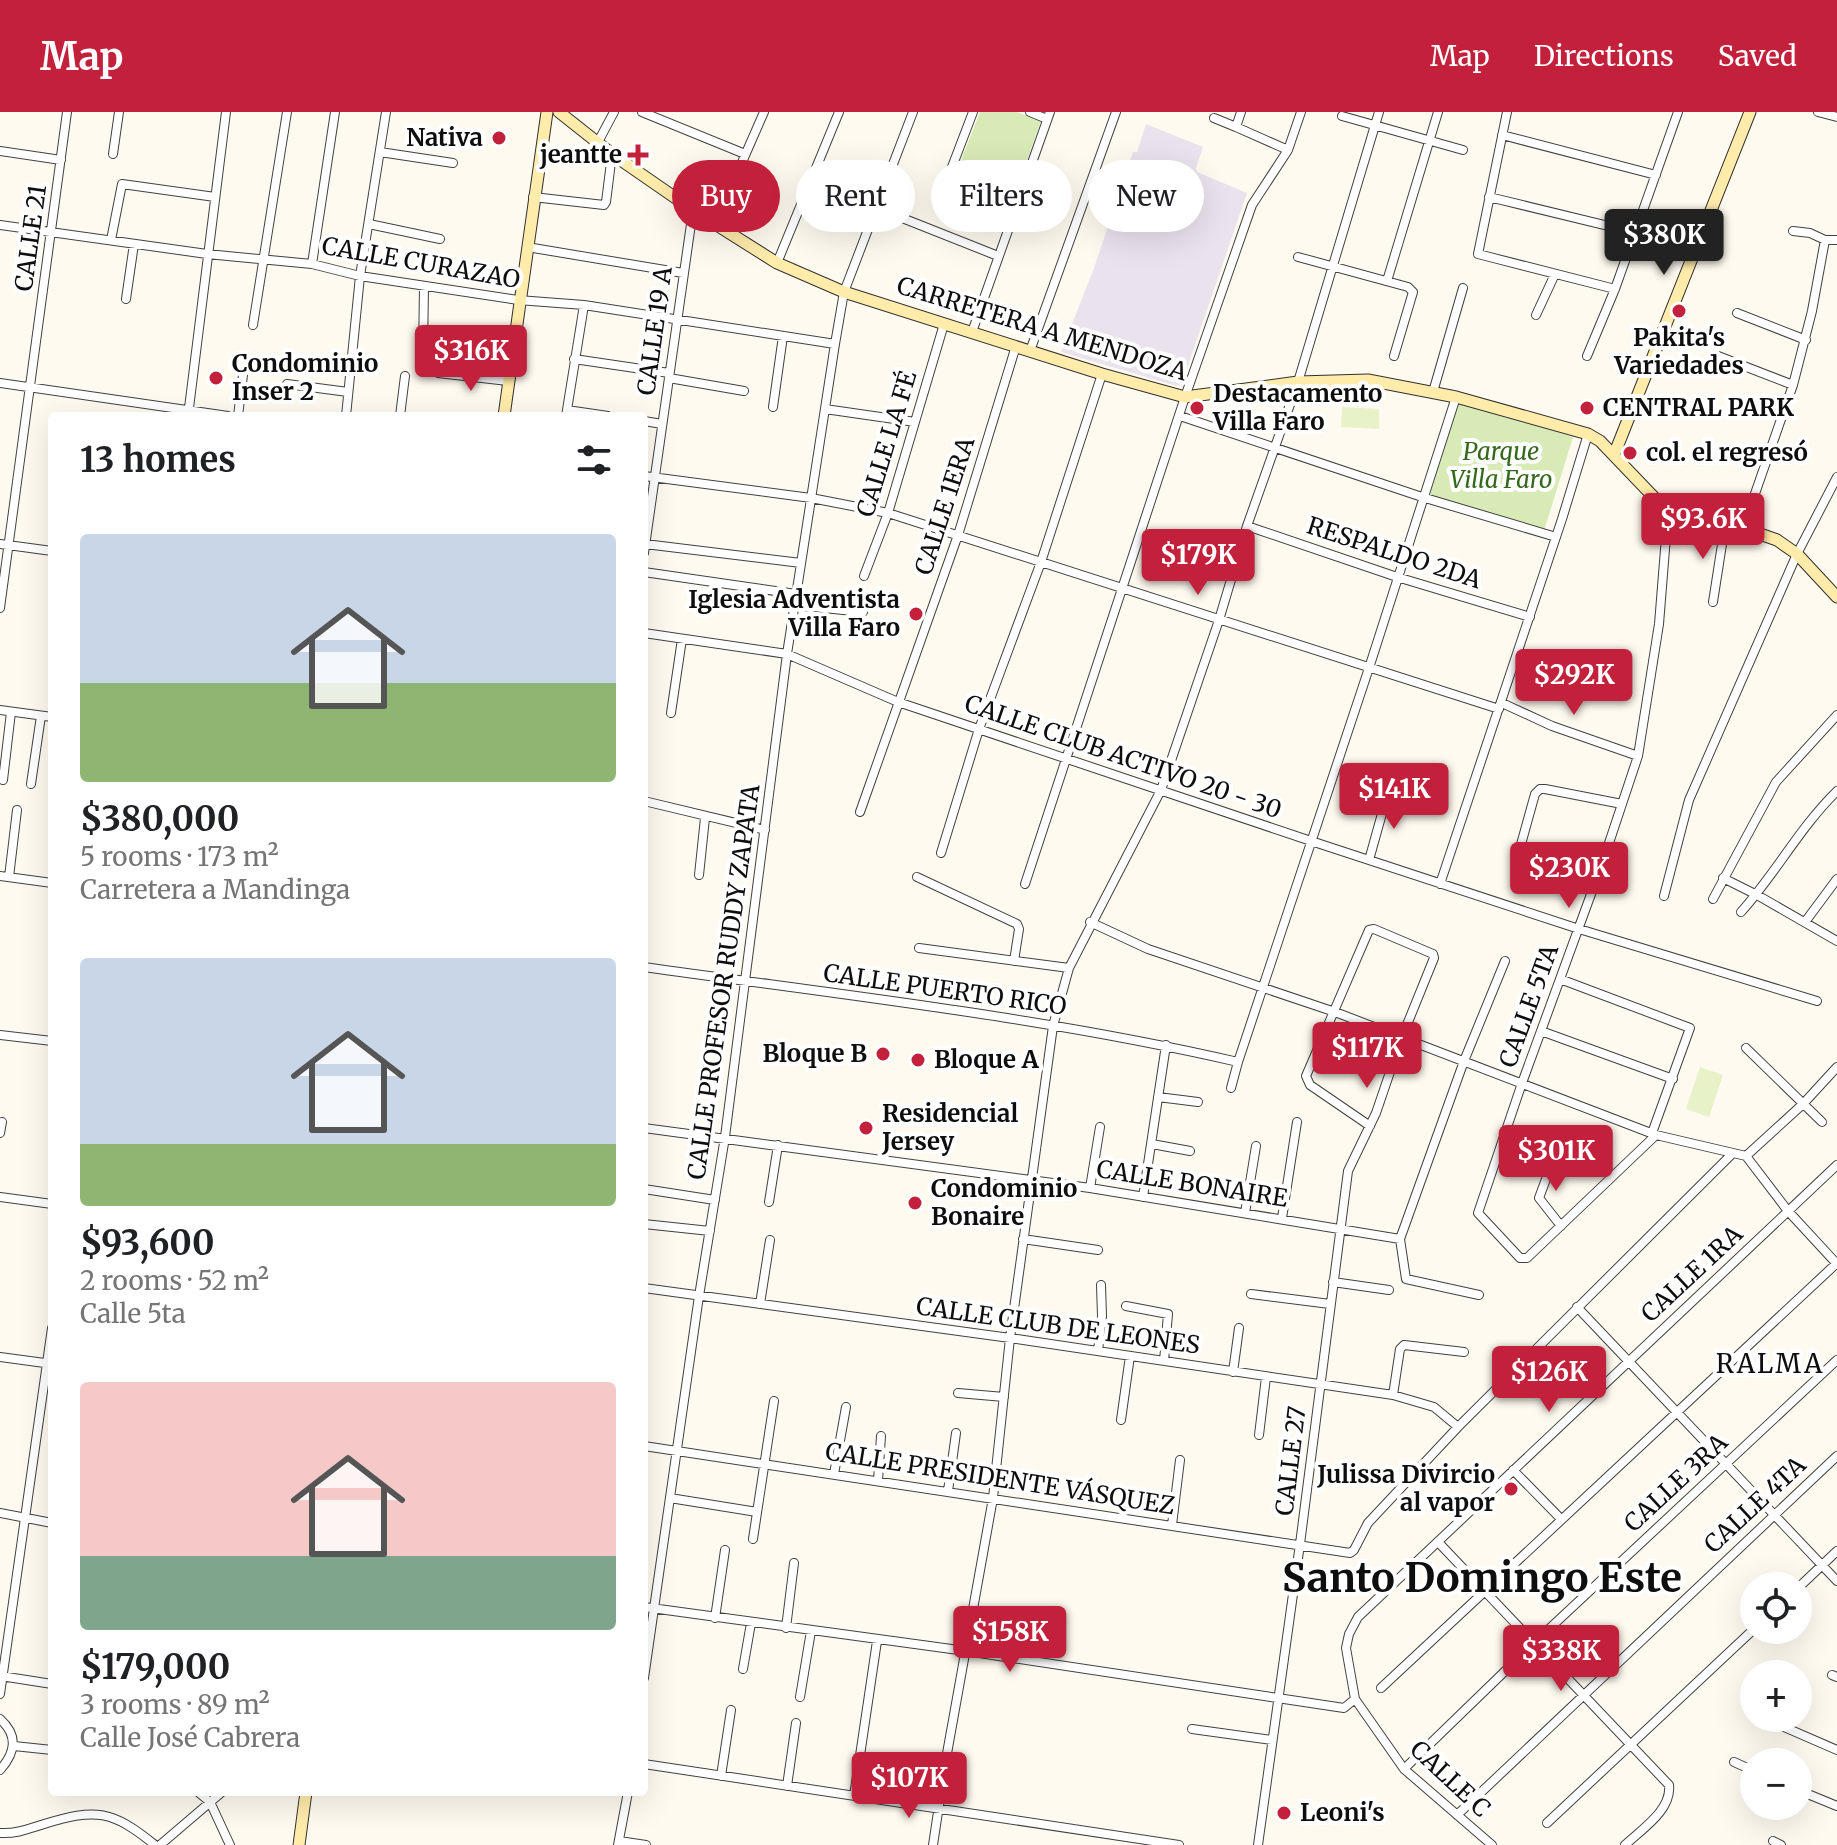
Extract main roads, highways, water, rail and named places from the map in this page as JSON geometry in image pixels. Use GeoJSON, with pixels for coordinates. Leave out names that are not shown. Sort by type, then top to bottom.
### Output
{"type":"FeatureCollection","features":[{"type":"Feature","properties":{"kind":"place","name":"Nativa"},"geometry":{"type":"Point","coordinates":[499,138]}},
{"type":"Feature","properties":{"kind":"place","name":"jeantte"},"geometry":{"type":"Point","coordinates":[638,155]}},
{"type":"Feature","properties":{"kind":"place","name":"Pakita's Variedades"},"geometry":{"type":"Point","coordinates":[1679,311]}},
{"type":"Feature","properties":{"kind":"place","name":"Condominio Inser 2"},"geometry":{"type":"Point","coordinates":[216,378]}},
{"type":"Feature","properties":{"kind":"place","name":"Destacamento Villa Faro"},"geometry":{"type":"Point","coordinates":[1197,408]}},
{"type":"Feature","properties":{"kind":"place","name":"CENTRAL PARK"},"geometry":{"type":"Point","coordinates":[1587,408]}},
{"type":"Feature","properties":{"kind":"place","name":"col. el regresó"},"geometry":{"type":"Point","coordinates":[1630,453]}},
{"type":"Feature","properties":{"kind":"place","name":"Iglesia Adventista Villa Faro"},"geometry":{"type":"Point","coordinates":[916,614]}},
{"type":"Feature","properties":{"kind":"place","name":"Bloque B"},"geometry":{"type":"Point","coordinates":[883,1054]}},
{"type":"Feature","properties":{"kind":"place","name":"Bloque A"},"geometry":{"type":"Point","coordinates":[918,1060]}},
{"type":"Feature","properties":{"kind":"place","name":"Residencial Jersey"},"geometry":{"type":"Point","coordinates":[866,1128]}},
{"type":"Feature","properties":{"kind":"place","name":"Condominio Bonaire"},"geometry":{"type":"Point","coordinates":[915,1203]}},
{"type":"Feature","properties":{"kind":"place","name":"Julissa Divircio al vapor"},"geometry":{"type":"Point","coordinates":[1511,1489]}},
{"type":"Feature","properties":{"kind":"place","name":"Leoni's"},"geometry":{"type":"Point","coordinates":[1284,1813]}},
{"type":"Feature","properties":{"kind":"district","name":"RALMA"},"geometry":{"type":"Point","coordinates":[1770,1364]}},
{"type":"Feature","properties":{"kind":"district","name":"Santo Domingo Este"},"geometry":{"type":"Point","coordinates":[1482,1578]}},
{"type":"Feature","properties":{"kind":"park label","name":"Parque Villa Faro"},"geometry":{"type":"Point","coordinates":[1501,466]}}]}
